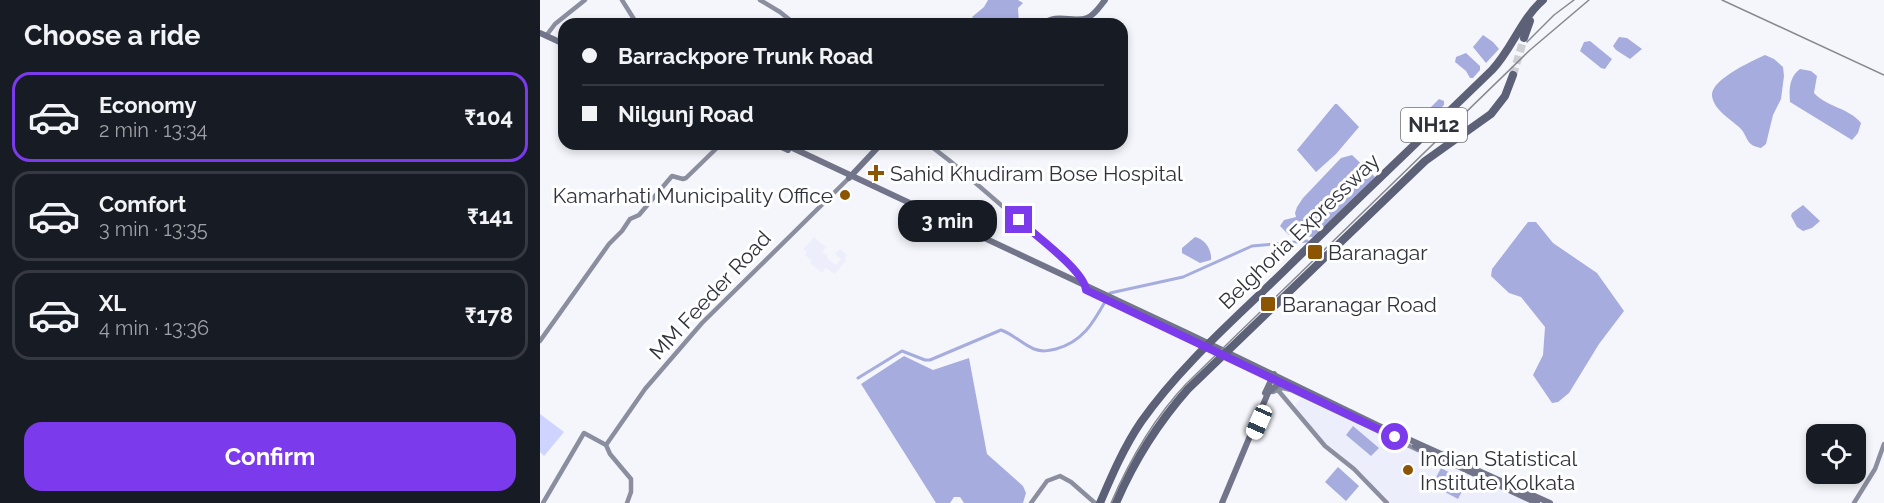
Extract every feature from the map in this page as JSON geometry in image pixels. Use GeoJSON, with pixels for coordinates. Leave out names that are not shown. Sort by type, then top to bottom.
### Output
{"type":"FeatureCollection","features":[{"type":"Feature","properties":{"kind":"highway","name":"Belghoria Expressway"},"geometry":{"type":"LineString","coordinates":[[1524,38],[1532,17],[1544,2]]}},
{"type":"Feature","properties":{"kind":"highway","name":"Belghoria Expressway"},"geometry":{"type":"LineString","coordinates":[[1100,503],[1126,447],[1141,422],[1169,387],[1198,355],[1316,239],[1492,70],[1512,44],[1528,16],[1544,2]]}},
{"type":"Feature","properties":{"kind":"highway","name":"Belghoria Expressway"},"geometry":{"type":"LineString","coordinates":[[1116,503],[1137,459],[1182,396],[1432,154],[1491,114],[1505,96],[1513,75]]}},
{"type":"Feature","properties":{"kind":"main road"},"geometry":{"type":"LineString","coordinates":[[1087,18],[1105,0]]}},
{"type":"Feature","properties":{"kind":"main road"},"geometry":{"type":"LineString","coordinates":[[543,33],[558,39]]}},
{"type":"Feature","properties":{"kind":"main road"},"geometry":{"type":"LineString","coordinates":[[789,150],[850,176]]}},
{"type":"Feature","properties":{"kind":"main road"},"geometry":{"type":"LineString","coordinates":[[796,150],[1276,377],[1550,503]]}},
{"type":"Feature","properties":{"kind":"main road"},"geometry":{"type":"LineString","coordinates":[[850,176],[876,150]]}},
{"type":"Feature","properties":{"kind":"main road"},"geometry":{"type":"LineString","coordinates":[[1223,502],[1274,391],[1276,377]]}},
{"type":"Feature","properties":{"kind":"main road"},"geometry":{"type":"LineString","coordinates":[[1276,377],[1537,503]]}},
{"type":"Feature","properties":{"kind":"main road"},"geometry":{"type":"LineString","coordinates":[[1223,502],[1244,442],[1276,377]]}},
{"type":"Feature","properties":{"kind":"main road"},"geometry":{"type":"LineString","coordinates":[[1223,502],[1263,403],[1270,390],[1281,383],[1294,382],[1301,385],[1397,430],[1412,440]]}},
{"type":"Feature","properties":{"kind":"street"},"geometry":{"type":"LineString","coordinates":[[562,18],[585,0]]}},
{"type":"Feature","properties":{"kind":"street"},"geometry":{"type":"LineString","coordinates":[[622,0],[633,18]]}},
{"type":"Feature","properties":{"kind":"street"},"geometry":{"type":"LineString","coordinates":[[760,0],[788,18]]}},
{"type":"Feature","properties":{"kind":"street"},"geometry":{"type":"LineString","coordinates":[[543,33],[558,21]]}},
{"type":"Feature","properties":{"kind":"street"},"geometry":{"type":"LineString","coordinates":[[540,340],[602,253],[630,219],[639,215],[672,176],[686,178],[715,150]]}},
{"type":"Feature","properties":{"kind":"street"},"geometry":{"type":"LineString","coordinates":[[935,150],[1059,255],[1082,280],[1086,288]]}},
{"type":"Feature","properties":{"kind":"street","name":"MM Feeder Road"},"geometry":{"type":"LineString","coordinates":[[606,445],[644,391],[702,323],[850,176]]}},
{"type":"Feature","properties":{"kind":"street"},"geometry":{"type":"LineString","coordinates":[[1387,503],[1354,469],[1325,446],[1274,391],[1283,388],[1291,390],[1393,439],[1435,455]]}},
{"type":"Feature","properties":{"kind":"street"},"geometry":{"type":"LineString","coordinates":[[543,503],[584,433],[606,445],[610,454],[631,479],[631,492],[627,503]]}},
{"type":"Feature","properties":{"kind":"street"},"geometry":{"type":"LineString","coordinates":[[1854,503],[1875,470],[1884,444]]}},
{"type":"Feature","properties":{"kind":"street"},"geometry":{"type":"LineString","coordinates":[[1031,503],[1041,487],[1053,477],[1060,476],[1095,503]]}},
{"type":"Feature","properties":{"kind":"shaded area"},"geometry":{"type":"Polygon","coordinates":[[[988,0],[1018,0],[1023,3],[1018,8],[1019,18],[972,17],[984,7],[988,0]]]}},
{"type":"Feature","properties":{"kind":"shaded area"},"geometry":{"type":"Polygon","coordinates":[[[1483,35],[1499,49],[1486,63],[1473,47],[1483,35]]]}},
{"type":"Feature","properties":{"kind":"shaded area"},"geometry":{"type":"Polygon","coordinates":[[[1619,37],[1627,38],[1642,49],[1630,59],[1613,46],[1619,37]]]}},
{"type":"Feature","properties":{"kind":"shaded area"},"geometry":{"type":"Polygon","coordinates":[[[1590,41],[1612,59],[1605,69],[1580,51],[1584,42],[1590,41]]]}},
{"type":"Feature","properties":{"kind":"shaded area"},"geometry":{"type":"Polygon","coordinates":[[[1466,53],[1480,66],[1480,70],[1473,78],[1470,78],[1466,71],[1455,62],[1456,57],[1466,53]]]}},
{"type":"Feature","properties":{"kind":"shaded area"},"geometry":{"type":"Polygon","coordinates":[[[1765,55],[1783,67],[1784,76],[1781,99],[1773,115],[1766,144],[1761,148],[1749,142],[1742,130],[1719,110],[1712,96],[1713,90],[1724,78],[1765,55]]]}},
{"type":"Feature","properties":{"kind":"shaded area"},"geometry":{"type":"Polygon","coordinates":[[[1800,69],[1811,71],[1817,76],[1814,93],[1819,98],[1850,114],[1861,123],[1858,133],[1852,140],[1790,102],[1792,80],[1800,69]]]}},
{"type":"Feature","properties":{"kind":"shaded area"},"geometry":{"type":"Polygon","coordinates":[[[1439,99],[1444,101],[1444,105],[1420,129],[1415,130],[1411,121],[1414,117],[1425,113],[1439,99]]]}},
{"type":"Feature","properties":{"kind":"shaded area"},"geometry":{"type":"Polygon","coordinates":[[[1335,104],[1359,127],[1336,154],[1316,172],[1297,150],[1335,104]]]}},
{"type":"Feature","properties":{"kind":"shaded area"},"geometry":{"type":"Polygon","coordinates":[[[1352,155],[1375,177],[1313,237],[1289,235],[1280,226],[1284,220],[1296,217],[1297,207],[1303,198],[1341,158],[1352,155]]]}},
{"type":"Feature","properties":{"kind":"shaded area"},"geometry":{"type":"Polygon","coordinates":[[[1803,205],[1820,221],[1812,228],[1803,231],[1797,227],[1791,216],[1803,205]]]}},
{"type":"Feature","properties":{"kind":"shaded area"},"geometry":{"type":"Polygon","coordinates":[[[1528,222],[1536,222],[1553,243],[1597,273],[1624,311],[1599,344],[1569,393],[1558,402],[1552,403],[1533,375],[1543,355],[1545,327],[1521,297],[1509,293],[1491,276],[1492,269],[1528,222]]]}},
{"type":"Feature","properties":{"kind":"shaded area"},"geometry":{"type":"Polygon","coordinates":[[[814,237],[826,247],[822,253],[828,255],[827,258],[836,265],[841,259],[835,254],[840,249],[847,255],[846,260],[835,274],[826,268],[822,273],[810,263],[812,261],[805,255],[807,252],[803,249],[814,237]]]}},
{"type":"Feature","properties":{"kind":"shaded area"},"geometry":{"type":"Polygon","coordinates":[[[1195,237],[1207,246],[1211,260],[1200,263],[1182,253],[1182,248],[1195,237]]]}},
{"type":"Feature","properties":{"kind":"shaded area"},"geometry":{"type":"Polygon","coordinates":[[[904,356],[933,370],[969,358],[987,454],[1023,486],[1026,493],[1023,503],[964,503],[960,497],[954,497],[950,503],[936,503],[861,384],[904,356]]]}},
{"type":"Feature","properties":{"kind":"shaded area","name":"Indian Statistical Institute Kolkata"},"geometry":{"type":"Polygon","coordinates":[[[1301,398],[1535,503],[1389,503],[1320,438],[1295,406],[1301,398]]]}},
{"type":"Feature","properties":{"kind":"shaded area"},"geometry":{"type":"Polygon","coordinates":[[[540,414],[564,432],[544,456],[540,452],[540,414]]]}},
{"type":"Feature","properties":{"kind":"shaded area"},"geometry":{"type":"Polygon","coordinates":[[[1353,426],[1379,448],[1371,456],[1346,435],[1353,426]]]}},
{"type":"Feature","properties":{"kind":"shaded area"},"geometry":{"type":"Polygon","coordinates":[[[1338,467],[1359,486],[1346,501],[1325,482],[1338,467]]]}},
{"type":"Feature","properties":{"kind":"shaded area"},"geometry":{"type":"Polygon","coordinates":[[[1441,468],[1467,482],[1458,499],[1432,485],[1441,468]]]}},
{"type":"Feature","properties":{"kind":"waterway"},"geometry":{"type":"LineString","coordinates":[[858,378],[902,351],[930,360],[1001,330],[1034,349],[1040,351],[1056,349],[1083,334],[1110,293],[1183,277],[1252,246],[1307,241]]}},
{"type":"Feature","properties":{"kind":"tunnel"},"geometry":{"type":"LineString","coordinates":[[1513,75],[1524,38]]}},
{"type":"Feature","properties":{"kind":"railway"},"geometry":{"type":"LineString","coordinates":[[1527,42],[1554,15],[1574,0]]}},
{"type":"Feature","properties":{"kind":"railway"},"geometry":{"type":"LineString","coordinates":[[1111,503],[1143,440],[1186,384],[1530,50],[1589,0]]}},
{"type":"Feature","properties":{"kind":"railway"},"geometry":{"type":"LineString","coordinates":[[1722,0],[1884,75]]}},
{"type":"Feature","properties":{"kind":"place","name":"Sahid Khudiram Bose Hospital"},"geometry":{"type":"Point","coordinates":[876,173]}},
{"type":"Feature","properties":{"kind":"place","name":"Kamarhati Municipality Office"},"geometry":{"type":"Point","coordinates":[845,195]}},
{"type":"Feature","properties":{"kind":"place","name":"Baranagar"},"geometry":{"type":"Point","coordinates":[1315,252]}},
{"type":"Feature","properties":{"kind":"place","name":"Baranagar Road"},"geometry":{"type":"Point","coordinates":[1268,304]}},
{"type":"Feature","properties":{"kind":"place","name":"Indian Statistical Institute Kolkata"},"geometry":{"type":"Point","coordinates":[1408,470]}},
{"type":"Feature","properties":{"kind":"route"},"geometry":{"type":"LineString","coordinates":[[1019,220],[1063,259],[1082,280],[1086,290],[1395,437]]}}]}
